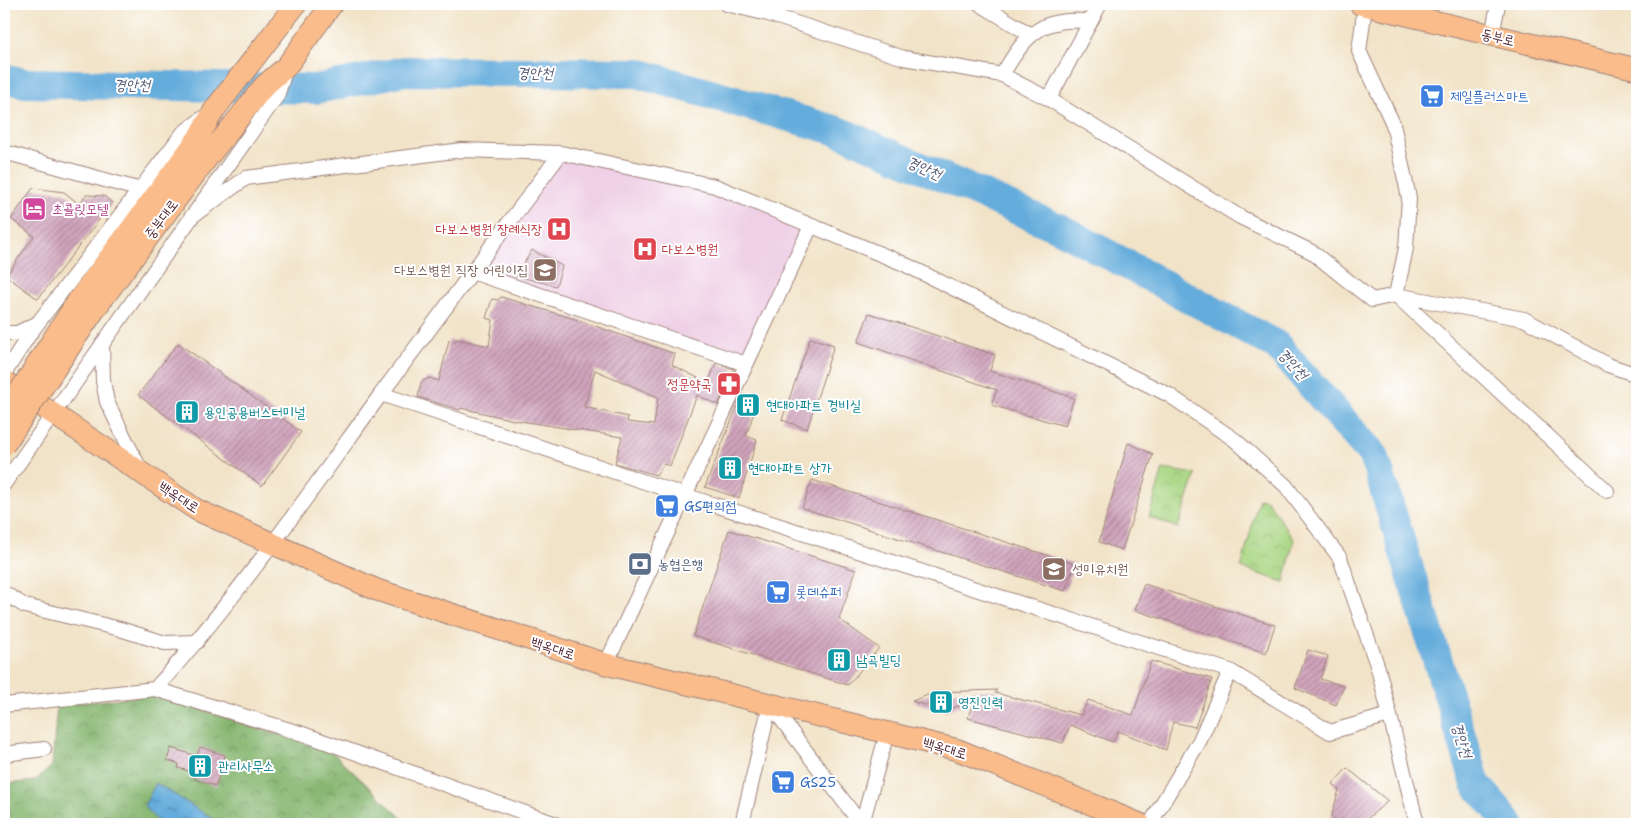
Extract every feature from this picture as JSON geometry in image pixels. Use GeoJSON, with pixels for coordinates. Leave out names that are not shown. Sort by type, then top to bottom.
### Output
{"type":"FeatureCollection","features":[{"type":"Feature","properties":{"kind":"main road","name":"중부대로"},"geometry":{"type":"LineString","coordinates":[[4,445],[167,168],[296,4]]}},
{"type":"Feature","properties":{"kind":"main road","name":"중부대로"},"geometry":{"type":"LineString","coordinates":[[4,416],[87,304],[201,166],[264,86],[286,68],[332,4]]}},
{"type":"Feature","properties":{"kind":"main road","name":"동부로"},"geometry":{"type":"LineString","coordinates":[[1363,5],[1637,69]]}},
{"type":"Feature","properties":{"kind":"main road","name":"백옥대로"},"geometry":{"type":"LineString","coordinates":[[4,381],[197,510],[378,590],[606,664],[958,750],[1140,824]]}},
{"type":"Feature","properties":{"kind":"street"},"geometry":{"type":"LineString","coordinates":[[726,4],[768,14],[904,58],[1002,75],[1049,99],[1240,217],[1312,252],[1372,300],[1396,295],[1524,319],[1608,365],[1637,375]]}},
{"type":"Feature","properties":{"kind":"street"},"geometry":{"type":"LineString","coordinates":[[980,4],[1031,35]]}},
{"type":"Feature","properties":{"kind":"street"},"geometry":{"type":"LineString","coordinates":[[1049,99],[1100,4]]}},
{"type":"Feature","properties":{"kind":"street"},"geometry":{"type":"LineString","coordinates":[[1492,36],[1498,4]]}},
{"type":"Feature","properties":{"kind":"street"},"geometry":{"type":"LineString","coordinates":[[1363,5],[1359,51],[1393,124],[1409,198],[1406,248],[1396,295]]}},
{"type":"Feature","properties":{"kind":"street"},"geometry":{"type":"LineString","coordinates":[[1002,75],[1015,53],[1031,35],[1058,22],[1091,21]]}},
{"type":"Feature","properties":{"kind":"street"},"geometry":{"type":"LineString","coordinates":[[4,484],[277,96],[286,68]]}},
{"type":"Feature","properties":{"kind":"street"},"geometry":{"type":"LineString","coordinates":[[191,217],[246,178],[462,150],[561,153],[715,186],[902,263],[1170,395],[1235,440],[1286,486],[1340,558],[1378,668],[1418,824]]}},
{"type":"Feature","properties":{"kind":"street"},"geometry":{"type":"LineString","coordinates":[[4,152],[140,190]]}},
{"type":"Feature","properties":{"kind":"street"},"geometry":{"type":"LineString","coordinates":[[155,689],[197,642],[274,544],[381,394],[561,153]]}},
{"type":"Feature","properties":{"kind":"street"},"geometry":{"type":"LineString","coordinates":[[4,374],[39,322],[140,190],[167,168]]}},
{"type":"Feature","properties":{"kind":"street"},"geometry":{"type":"LineString","coordinates":[[606,664],[811,226]]}},
{"type":"Feature","properties":{"kind":"street"},"geometry":{"type":"LineString","coordinates":[[472,272],[746,364]]}},
{"type":"Feature","properties":{"kind":"street"},"geometry":{"type":"LineString","coordinates":[[1396,295],[1607,491]]}},
{"type":"Feature","properties":{"kind":"street"},"geometry":{"type":"LineString","coordinates":[[4,333],[17,333],[39,322]]}},
{"type":"Feature","properties":{"kind":"street"},"geometry":{"type":"LineString","coordinates":[[102,344],[107,402],[141,472]]}},
{"type":"Feature","properties":{"kind":"street"},"geometry":{"type":"LineString","coordinates":[[381,394],[684,495],[1230,672],[1330,732],[1389,716]]}},
{"type":"Feature","properties":{"kind":"street"},"geometry":{"type":"LineString","coordinates":[[4,593],[25,606],[120,628],[165,643],[197,642]]}},
{"type":"Feature","properties":{"kind":"street"},"geometry":{"type":"LineString","coordinates":[[1150,824],[1200,740],[1230,672]]}},
{"type":"Feature","properties":{"kind":"street"},"geometry":{"type":"LineString","coordinates":[[4,705],[155,689],[303,734],[556,824]]}},
{"type":"Feature","properties":{"kind":"street"},"geometry":{"type":"LineString","coordinates":[[742,824],[770,704]]}},
{"type":"Feature","properties":{"kind":"street"},"geometry":{"type":"LineString","coordinates":[[770,704],[861,824]]}},
{"type":"Feature","properties":{"kind":"street"},"geometry":{"type":"LineString","coordinates":[[861,824],[887,732]]}},
{"type":"Feature","properties":{"kind":"street"},"geometry":{"type":"LineString","coordinates":[[4,754],[44,749]]}},
{"type":"Feature","properties":{"kind":"shaded area","name":"다보스병원"},"geometry":{"type":"Polygon","coordinates":[[[561,153],[715,186],[811,226],[746,364],[472,272],[561,153]]]}},
{"type":"Feature","properties":{"kind":"green space"},"geometry":{"type":"Polygon","coordinates":[[[1163,469],[1196,474],[1178,528],[1149,517],[1163,469]]]}},
{"type":"Feature","properties":{"kind":"green space"},"geometry":{"type":"Polygon","coordinates":[[[1259,498],[1267,500],[1294,540],[1284,582],[1241,568],[1259,498]]]}},
{"type":"Feature","properties":{"kind":"green space"},"geometry":{"type":"Polygon","coordinates":[[[156,695],[332,752],[408,824],[4,824],[4,784],[35,781],[52,766],[57,705],[156,695]]]}},
{"type":"Feature","properties":{"kind":"water"},"geometry":{"type":"Polygon","coordinates":[[[156,783],[221,824],[160,824],[144,806],[156,783]]]}},
{"type":"Feature","properties":{"kind":"building"},"geometry":{"type":"Polygon","coordinates":[[[33,188],[64,192],[79,204],[86,195],[104,196],[112,203],[38,299],[6,276],[34,236],[11,219],[33,188]]]}},
{"type":"Feature","properties":{"kind":"building"},"geometry":{"type":"Polygon","coordinates":[[[532,250],[562,266],[556,286],[516,276],[532,250]]]}},
{"type":"Feature","properties":{"kind":"building"},"geometry":{"type":"Polygon","coordinates":[[[501,297],[575,319],[675,354],[672,365],[708,383],[716,363],[734,369],[718,405],[697,395],[670,466],[664,464],[656,475],[615,463],[622,437],[514,420],[461,408],[460,410],[418,397],[421,382],[429,378],[439,381],[449,340],[455,342],[457,339],[489,346],[493,320],[486,318],[492,299],[498,300],[501,297]],[[595,370],[584,407],[628,417],[627,422],[654,425],[658,397],[595,370]]]}},
{"type":"Feature","properties":{"kind":"building"},"geometry":{"type":"Polygon","coordinates":[[[869,313],[995,355],[990,371],[1074,398],[1065,426],[991,405],[997,390],[858,342],[869,313]]]}},
{"type":"Feature","properties":{"kind":"building"},"geometry":{"type":"Polygon","coordinates":[[[810,338],[834,345],[807,429],[782,420],[810,338]]]}},
{"type":"Feature","properties":{"kind":"building","name":"용인공용버스터미널"},"geometry":{"type":"Polygon","coordinates":[[[178,343],[301,432],[262,486],[138,395],[178,343]]]}},
{"type":"Feature","properties":{"kind":"building","name":"현대아파트 상가"},"geometry":{"type":"Polygon","coordinates":[[[742,394],[758,400],[746,436],[757,440],[739,498],[705,487],[742,394]]]}},
{"type":"Feature","properties":{"kind":"building"},"geometry":{"type":"Polygon","coordinates":[[[1128,443],[1153,454],[1122,550],[1099,542],[1128,443]]]}},
{"type":"Feature","properties":{"kind":"building"},"geometry":{"type":"Polygon","coordinates":[[[812,480],[1075,564],[1065,591],[802,508],[812,480]]]}},
{"type":"Feature","properties":{"kind":"building","name":"롯데슈퍼"},"geometry":{"type":"Polygon","coordinates":[[[729,530],[856,570],[839,619],[879,648],[848,685],[693,636],[729,530]]]}},
{"type":"Feature","properties":{"kind":"building"},"geometry":{"type":"Polygon","coordinates":[[[1144,584],[1275,625],[1266,653],[1135,610],[1144,584]]]}},
{"type":"Feature","properties":{"kind":"building"},"geometry":{"type":"Polygon","coordinates":[[[1308,650],[1328,656],[1320,679],[1344,686],[1336,705],[1295,688],[1308,650]]]}},
{"type":"Feature","properties":{"kind":"building"},"geometry":{"type":"Polygon","coordinates":[[[1151,661],[1212,679],[1195,727],[1173,722],[1166,750],[1118,731],[1113,742],[1070,725],[1063,743],[968,718],[973,701],[945,711],[912,701],[936,692],[997,690],[995,693],[1081,715],[1088,700],[1133,715],[1151,661]]]}},
{"type":"Feature","properties":{"kind":"building","name":"관리사무소"},"geometry":{"type":"Polygon","coordinates":[[[200,747],[225,755],[216,786],[194,779],[196,773],[178,768],[179,764],[167,760],[171,748],[197,756],[200,747]]]}},
{"type":"Feature","properties":{"kind":"building"},"geometry":{"type":"Polygon","coordinates":[[[1347,768],[1388,801],[1368,818],[1375,824],[1340,824],[1331,817],[1339,790],[1333,784],[1347,768]]]}},
{"type":"Feature","properties":{"kind":"waterway","name":"경안천"},"geometry":{"type":"LineString","coordinates":[[4,78],[24,83],[316,89],[405,71],[637,73],[838,131],[1061,229],[1276,345],[1374,456],[1476,784],[1510,824]]}},
{"type":"Feature","properties":{"kind":"place","name":"제일플러스마트"},"geometry":{"type":"Point","coordinates":[1432,96]}},
{"type":"Feature","properties":{"kind":"place","name":"초콜릿모텔"},"geometry":{"type":"Point","coordinates":[34,209]}},
{"type":"Feature","properties":{"kind":"place","name":"다보스병원 장례식장"},"geometry":{"type":"Point","coordinates":[559,229]}},
{"type":"Feature","properties":{"kind":"place","name":"다보스병원"},"geometry":{"type":"Point","coordinates":[645,249]}},
{"type":"Feature","properties":{"kind":"place","name":"다보스병원 직장 어린이집"},"geometry":{"type":"Point","coordinates":[545,270]}},
{"type":"Feature","properties":{"kind":"place","name":"정문약국"},"geometry":{"type":"Point","coordinates":[729,384]}},
{"type":"Feature","properties":{"kind":"place","name":"현대아파트 경비실"},"geometry":{"type":"Point","coordinates":[748,405]}},
{"type":"Feature","properties":{"kind":"place","name":"용인공용버스터미널"},"geometry":{"type":"Point","coordinates":[187,412]}},
{"type":"Feature","properties":{"kind":"place","name":"현대아파트 상가"},"geometry":{"type":"Point","coordinates":[730,468]}},
{"type":"Feature","properties":{"kind":"place","name":"GS편의점"},"geometry":{"type":"Point","coordinates":[667,506]}},
{"type":"Feature","properties":{"kind":"place","name":"농협은행"},"geometry":{"type":"Point","coordinates":[640,564]}},
{"type":"Feature","properties":{"kind":"place","name":"성미유치원"},"geometry":{"type":"Point","coordinates":[1054,569]}},
{"type":"Feature","properties":{"kind":"place","name":"롯데슈퍼"},"geometry":{"type":"Point","coordinates":[778,592]}},
{"type":"Feature","properties":{"kind":"place","name":"남곡빌딩"},"geometry":{"type":"Point","coordinates":[839,660]}},
{"type":"Feature","properties":{"kind":"place","name":"영진인력"},"geometry":{"type":"Point","coordinates":[941,702]}},
{"type":"Feature","properties":{"kind":"place","name":"관리사무소"},"geometry":{"type":"Point","coordinates":[200,766]}},
{"type":"Feature","properties":{"kind":"place","name":"GS25"},"geometry":{"type":"Point","coordinates":[783,782]}}]}
